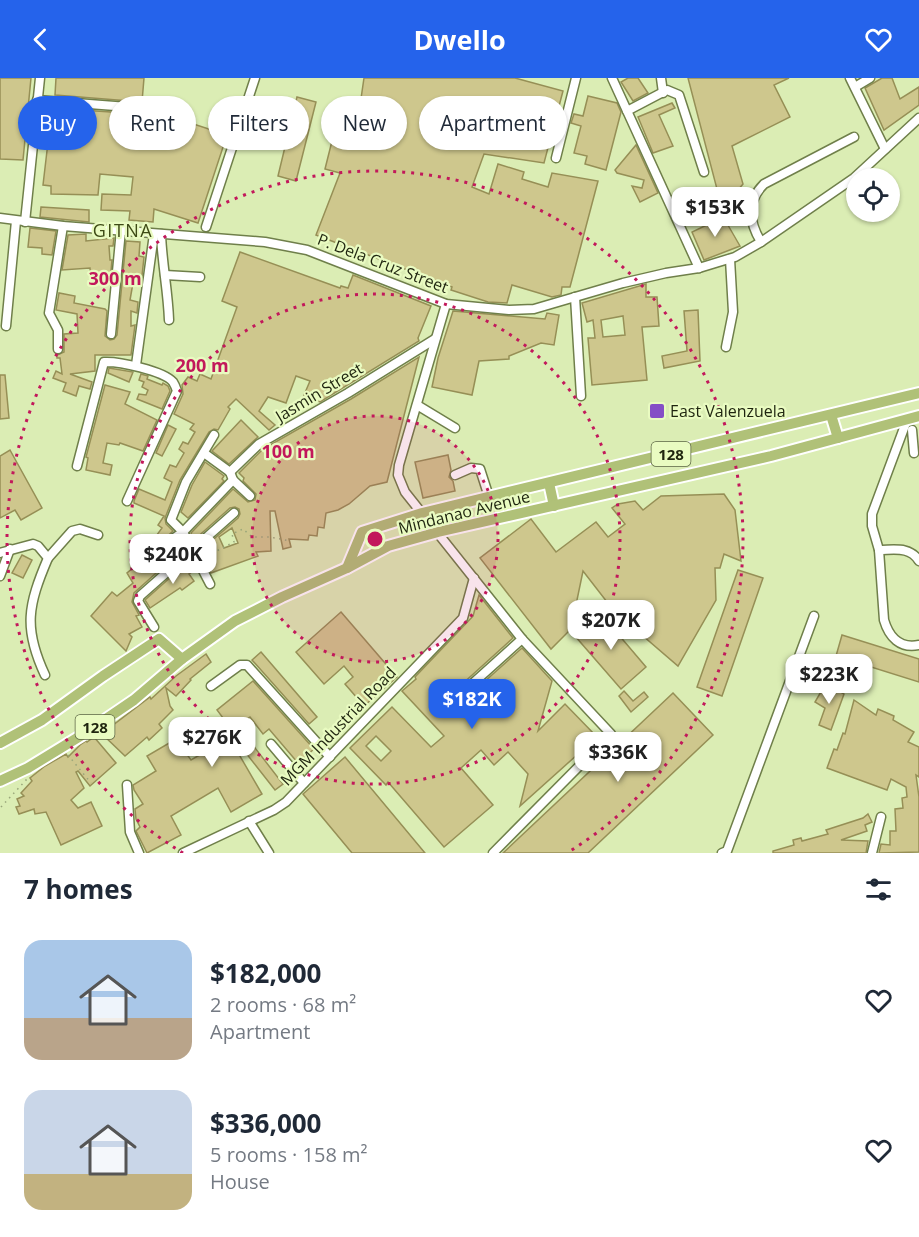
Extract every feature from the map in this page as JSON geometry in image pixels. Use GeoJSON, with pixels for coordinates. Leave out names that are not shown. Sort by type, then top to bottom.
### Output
{"type":"FeatureCollection","features":[{"type":"Feature","properties":{"kind":"main road","name":"Mindanao Avenue"},"geometry":{"type":"LineString","coordinates":[[348,568],[362,532],[422,513],[919,393]]}},
{"type":"Feature","properties":{"kind":"main road"},"geometry":{"type":"LineString","coordinates":[[831,415],[838,438]]}},
{"type":"Feature","properties":{"kind":"main road","name":"Mindanao Avenue"},"geometry":{"type":"LineString","coordinates":[[0,781],[61,748],[134,699],[182,659],[234,621],[348,568],[388,546],[438,532],[771,456],[919,417]]}},
{"type":"Feature","properties":{"kind":"main road"},"geometry":{"type":"LineString","coordinates":[[549,483],[554,506]]}},
{"type":"Feature","properties":{"kind":"main road","name":"128"},"geometry":{"type":"LineString","coordinates":[[0,743],[42,720],[159,639],[182,659]]}},
{"type":"Feature","properties":{"kind":"street"},"geometry":{"type":"LineString","coordinates":[[38,96],[40,78]]}},
{"type":"Feature","properties":{"kind":"street"},"geometry":{"type":"LineString","coordinates":[[206,227],[255,78]]}},
{"type":"Feature","properties":{"kind":"street"},"geometry":{"type":"LineString","coordinates":[[556,158],[576,78]]}},
{"type":"Feature","properties":{"kind":"street"},"geometry":{"type":"LineString","coordinates":[[612,78],[699,268]]}},
{"type":"Feature","properties":{"kind":"street"},"geometry":{"type":"LineString","coordinates":[[661,78],[663,93]]}},
{"type":"Feature","properties":{"kind":"street"},"geometry":{"type":"LineString","coordinates":[[850,78],[885,149]]}},
{"type":"Feature","properties":{"kind":"street"},"geometry":{"type":"LineString","coordinates":[[855,87],[870,78]]}},
{"type":"Feature","properties":{"kind":"street"},"geometry":{"type":"LineString","coordinates":[[627,111],[663,93],[672,91],[679,94],[704,172]]}},
{"type":"Feature","properties":{"kind":"street","name":"P. Dela Cruz Street"},"geometry":{"type":"LineString","coordinates":[[0,218],[63,226],[265,242],[307,250],[446,304],[509,310],[534,309],[656,275],[699,268],[730,259],[761,242],[854,178],[919,118]]}},
{"type":"Feature","properties":{"kind":"street"},"geometry":{"type":"LineString","coordinates":[[761,242],[753,230],[750,218],[757,191],[764,184],[854,137]]}},
{"type":"Feature","properties":{"kind":"street"},"geometry":{"type":"LineString","coordinates":[[6,326],[30,150]]}},
{"type":"Feature","properties":{"kind":"street"},"geometry":{"type":"LineString","coordinates":[[58,349],[58,330],[49,312],[63,226]]}},
{"type":"Feature","properties":{"kind":"street"},"geometry":{"type":"LineString","coordinates":[[111,334],[121,230]]}},
{"type":"Feature","properties":{"kind":"street"},"geometry":{"type":"LineString","coordinates":[[157,234],[168,291],[169,320]]}},
{"type":"Feature","properties":{"kind":"street"},"geometry":{"type":"LineString","coordinates":[[136,365],[157,234]]}},
{"type":"Feature","properties":{"kind":"street"},"geometry":{"type":"LineString","coordinates":[[726,347],[733,312],[730,259]]}},
{"type":"Feature","properties":{"kind":"street"},"geometry":{"type":"LineString","coordinates":[[165,275],[200,276]]}},
{"type":"Feature","properties":{"kind":"street"},"geometry":{"type":"LineString","coordinates":[[575,297],[581,396]]}},
{"type":"Feature","properties":{"kind":"street"},"geometry":{"type":"LineString","coordinates":[[446,304],[398,475],[405,492],[522,639],[611,734],[493,853]]}},
{"type":"Feature","properties":{"kind":"street","name":"Jasmin Street"},"geometry":{"type":"LineString","coordinates":[[153,557],[183,532],[260,444],[435,339]]}},
{"type":"Feature","properties":{"kind":"street"},"geometry":{"type":"LineString","coordinates":[[77,466],[103,363],[136,365],[168,378],[175,383],[177,391],[127,501]]}},
{"type":"Feature","properties":{"kind":"street"},"geometry":{"type":"LineString","coordinates":[[417,405],[455,428]]}},
{"type":"Feature","properties":{"kind":"street"},"geometry":{"type":"LineString","coordinates":[[907,420],[911,430],[914,453]]}},
{"type":"Feature","properties":{"kind":"street"},"geometry":{"type":"LineString","coordinates":[[911,430],[872,514],[872,526],[879,550],[884,620],[887,630],[893,639],[901,643],[919,645]]}},
{"type":"Feature","properties":{"kind":"street"},"geometry":{"type":"LineString","coordinates":[[210,584],[183,532],[171,520],[186,482],[214,435]]}},
{"type":"Feature","properties":{"kind":"street"},"geometry":{"type":"LineString","coordinates":[[204,453],[232,476],[250,496]]}},
{"type":"Feature","properties":{"kind":"street"},"geometry":{"type":"LineString","coordinates":[[455,475],[471,468],[480,469],[489,497]]}},
{"type":"Feature","properties":{"kind":"street"},"geometry":{"type":"LineString","coordinates":[[154,627],[138,601],[140,596],[234,513]]}},
{"type":"Feature","properties":{"kind":"street"},"geometry":{"type":"LineString","coordinates":[[45,675],[31,639],[30,612],[48,558],[72,531],[80,529],[98,535]]}},
{"type":"Feature","properties":{"kind":"street"},"geometry":{"type":"LineString","coordinates":[[0,553],[27,544],[38,546],[48,558]]}},
{"type":"Feature","properties":{"kind":"street"},"geometry":{"type":"LineString","coordinates":[[0,576],[10,549]]}},
{"type":"Feature","properties":{"kind":"street"},"geometry":{"type":"LineString","coordinates":[[879,550],[910,552],[919,561]]}},
{"type":"Feature","properties":{"kind":"street","name":"MGM Industrial Road"},"geometry":{"type":"LineString","coordinates":[[183,853],[274,810],[286,802],[463,618],[474,578]]}},
{"type":"Feature","properties":{"kind":"street"},"geometry":{"type":"LineString","coordinates":[[722,853],[727,851],[814,616]]}},
{"type":"Feature","properties":{"kind":"street"},"geometry":{"type":"LineString","coordinates":[[442,711],[522,639]]}},
{"type":"Feature","properties":{"kind":"street"},"geometry":{"type":"LineString","coordinates":[[211,686],[240,665],[247,664],[330,757]]}},
{"type":"Feature","properties":{"kind":"street"},"geometry":{"type":"LineString","coordinates":[[271,744],[304,783]]}},
{"type":"Feature","properties":{"kind":"street"},"geometry":{"type":"LineString","coordinates":[[127,785],[130,832],[139,853]]}},
{"type":"Feature","properties":{"kind":"street"},"geometry":{"type":"LineString","coordinates":[[872,853],[880,817]]}},
{"type":"Feature","properties":{"kind":"street"},"geometry":{"type":"LineString","coordinates":[[249,821],[269,853]]}},
{"type":"Feature","properties":{"kind":"path"},"geometry":{"type":"LineString","coordinates":[[198,562],[234,542],[232,534],[243,529],[252,537],[270,537],[290,541]]}},
{"type":"Feature","properties":{"kind":"path"},"geometry":{"type":"LineString","coordinates":[[61,748],[91,783]]}},
{"type":"Feature","properties":{"kind":"building"},"geometry":{"type":"Polygon","coordinates":[[[0,78],[31,78],[29,96],[18,96],[18,150],[24,150],[23,160],[0,159],[0,78]]]}},
{"type":"Feature","properties":{"kind":"building"},"geometry":{"type":"Polygon","coordinates":[[[56,78],[144,78],[142,96],[109,96],[109,99],[97,98],[97,96],[55,95],[56,78]]]}},
{"type":"Feature","properties":{"kind":"building"},"geometry":{"type":"Polygon","coordinates":[[[364,78],[515,78],[563,91],[562,96],[419,96],[419,150],[547,150],[544,163],[484,154],[472,187],[489,194],[498,164],[524,172],[522,179],[548,187],[552,173],[598,181],[570,287],[562,287],[561,295],[552,297],[512,285],[507,303],[488,302],[451,290],[452,287],[316,235],[340,173],[325,169],[330,150],[407,150],[407,96],[361,96],[364,78]]]}},
{"type":"Feature","properties":{"kind":"building"},"geometry":{"type":"Polygon","coordinates":[[[628,78],[638,78],[648,93],[633,101],[621,82],[628,78]]]}},
{"type":"Feature","properties":{"kind":"building"},"geometry":{"type":"Polygon","coordinates":[[[688,78],[789,78],[774,85],[790,117],[732,146],[743,184],[738,190],[713,201],[709,193],[717,189],[688,78]]]}},
{"type":"Feature","properties":{"kind":"building"},"geometry":{"type":"Polygon","coordinates":[[[882,78],[892,78],[900,99],[919,87],[919,105],[884,130],[865,88],[882,78]]]}},
{"type":"Feature","properties":{"kind":"building"},"geometry":{"type":"Polygon","coordinates":[[[588,96],[617,103],[621,112],[606,170],[585,164],[587,156],[574,153],[581,126],[571,123],[574,114],[583,116],[588,96]]]}},
{"type":"Feature","properties":{"kind":"building"},"geometry":{"type":"Polygon","coordinates":[[[309,100],[316,102],[309,130],[309,100]]]}},
{"type":"Feature","properties":{"kind":"building"},"geometry":{"type":"Polygon","coordinates":[[[672,103],[675,108],[659,115],[673,146],[653,153],[638,117],[672,103]]]}},
{"type":"Feature","properties":{"kind":"building"},"geometry":{"type":"Polygon","coordinates":[[[97,111],[109,112],[109,150],[196,150],[196,125],[208,129],[208,150],[222,150],[198,223],[154,209],[153,222],[129,220],[130,211],[101,210],[102,194],[131,195],[133,177],[100,174],[98,195],[51,194],[51,186],[43,185],[47,150],[97,150],[97,111]]]}},
{"type":"Feature","properties":{"kind":"building"},"geometry":{"type":"Polygon","coordinates":[[[636,145],[658,193],[640,202],[632,186],[642,188],[644,180],[617,173],[615,170],[636,145]]]}},
{"type":"Feature","properties":{"kind":"building"},"geometry":{"type":"Polygon","coordinates":[[[284,150],[304,150],[296,181],[278,176],[284,150]]]}},
{"type":"Feature","properties":{"kind":"building"},"geometry":{"type":"Polygon","coordinates":[[[696,198],[702,211],[684,220],[678,206],[696,198]]]}},
{"type":"Feature","properties":{"kind":"building"},"geometry":{"type":"Polygon","coordinates":[[[41,207],[89,210],[89,222],[40,217],[41,207]]]}},
{"type":"Feature","properties":{"kind":"building"},"geometry":{"type":"Polygon","coordinates":[[[721,213],[740,246],[704,260],[692,232],[715,221],[714,217],[721,213]]]}},
{"type":"Feature","properties":{"kind":"building"},"geometry":{"type":"Polygon","coordinates":[[[30,228],[56,231],[52,255],[42,254],[42,248],[28,247],[30,228]]]}},
{"type":"Feature","properties":{"kind":"building"},"geometry":{"type":"Polygon","coordinates":[[[86,234],[86,241],[114,238],[113,246],[109,246],[110,260],[112,260],[110,282],[91,283],[90,268],[62,270],[68,235],[86,234]]]}},
{"type":"Feature","properties":{"kind":"building"},"geometry":{"type":"Polygon","coordinates":[[[126,241],[140,242],[139,256],[144,257],[141,285],[133,283],[130,300],[138,302],[137,313],[131,311],[131,326],[135,325],[131,355],[95,355],[95,371],[70,374],[92,382],[90,389],[79,386],[76,396],[63,391],[66,383],[53,378],[56,371],[62,374],[60,358],[57,358],[57,355],[64,352],[64,334],[78,333],[77,314],[56,310],[59,293],[75,296],[74,303],[105,309],[107,311],[105,336],[110,340],[114,339],[117,335],[126,241]]]}},
{"type":"Feature","properties":{"kind":"building"},"geometry":{"type":"Polygon","coordinates":[[[240,252],[340,288],[341,286],[348,288],[353,275],[431,306],[418,338],[419,341],[320,402],[304,395],[310,381],[296,376],[286,403],[268,397],[259,411],[275,425],[269,430],[236,399],[228,407],[230,409],[218,430],[214,429],[209,432],[180,480],[165,518],[166,524],[173,531],[147,555],[148,561],[154,563],[181,541],[184,548],[134,593],[132,602],[142,627],[129,634],[132,637],[126,651],[91,616],[112,592],[117,596],[133,583],[127,573],[134,567],[132,564],[144,554],[143,550],[149,544],[147,542],[151,537],[154,539],[162,528],[158,525],[164,516],[134,501],[139,489],[165,500],[172,482],[164,478],[170,465],[176,467],[184,453],[179,449],[183,442],[188,444],[195,432],[190,429],[194,424],[174,414],[183,394],[182,385],[188,377],[197,381],[200,374],[211,379],[237,307],[222,301],[240,252]]]}},
{"type":"Feature","properties":{"kind":"building"},"geometry":{"type":"Polygon","coordinates":[[[646,284],[646,297],[657,297],[659,326],[642,327],[647,380],[592,385],[588,338],[595,338],[593,320],[587,322],[582,303],[646,284]],[[623,316],[601,320],[603,337],[625,335],[623,316]]]}},
{"type":"Feature","properties":{"kind":"building"},"geometry":{"type":"Polygon","coordinates":[[[698,310],[700,361],[664,368],[662,356],[687,351],[684,311],[698,310]]]}},
{"type":"Feature","properties":{"kind":"building"},"geometry":{"type":"Polygon","coordinates":[[[453,311],[545,319],[547,313],[559,315],[554,345],[541,343],[509,356],[509,359],[479,361],[472,395],[432,387],[438,358],[453,311]]]}},
{"type":"Feature","properties":{"kind":"building"},"geometry":{"type":"Polygon","coordinates":[[[419,357],[387,482],[370,486],[349,504],[326,513],[324,528],[318,527],[317,536],[309,535],[308,540],[289,539],[291,547],[283,549],[275,511],[270,511],[271,551],[256,552],[258,556],[211,573],[200,551],[238,518],[239,509],[230,508],[194,540],[191,533],[233,489],[248,502],[255,500],[256,494],[243,481],[244,478],[239,473],[263,449],[419,357]],[[232,528],[219,537],[224,548],[238,543],[232,528]]]}},
{"type":"Feature","properties":{"kind":"building"},"geometry":{"type":"Polygon","coordinates":[[[109,368],[133,372],[129,382],[108,373],[109,368]]]}},
{"type":"Feature","properties":{"kind":"building"},"geometry":{"type":"Polygon","coordinates":[[[141,374],[148,376],[147,379],[168,386],[170,391],[162,409],[137,399],[139,394],[146,395],[148,390],[142,387],[144,382],[139,380],[141,374]]]}},
{"type":"Feature","properties":{"kind":"building"},"geometry":{"type":"Polygon","coordinates":[[[0,375],[5,375],[9,418],[0,419],[0,375]]]}},
{"type":"Feature","properties":{"kind":"building"},"geometry":{"type":"Polygon","coordinates":[[[105,385],[130,392],[125,404],[157,420],[143,451],[120,443],[119,445],[107,443],[103,463],[112,465],[110,475],[86,470],[88,458],[86,457],[105,385]]]}},
{"type":"Feature","properties":{"kind":"building"},"geometry":{"type":"Polygon","coordinates":[[[241,420],[258,437],[229,464],[212,451],[241,420]]]}},
{"type":"Feature","properties":{"kind":"building"},"geometry":{"type":"Polygon","coordinates":[[[168,425],[176,429],[162,456],[156,453],[168,425]]]}},
{"type":"Feature","properties":{"kind":"building"},"geometry":{"type":"Polygon","coordinates":[[[10,450],[42,508],[21,520],[15,510],[0,518],[0,456],[10,450]]]}},
{"type":"Feature","properties":{"kind":"building"},"geometry":{"type":"Polygon","coordinates":[[[448,455],[451,470],[449,477],[453,481],[455,491],[423,498],[415,462],[448,455]]]}},
{"type":"Feature","properties":{"kind":"building"},"geometry":{"type":"Polygon","coordinates":[[[205,462],[224,476],[222,479],[224,481],[188,518],[181,512],[205,462]]]}},
{"type":"Feature","properties":{"kind":"building"},"geometry":{"type":"Polygon","coordinates":[[[724,494],[735,510],[741,561],[724,554],[720,568],[715,568],[716,600],[678,666],[614,611],[583,571],[571,629],[551,649],[480,558],[531,519],[556,552],[596,522],[608,537],[625,524],[612,508],[618,504],[635,501],[643,510],[661,496],[724,494]]]}},
{"type":"Feature","properties":{"kind":"building"},"geometry":{"type":"Polygon","coordinates":[[[22,555],[32,560],[23,578],[12,573],[22,555]]]}},
{"type":"Feature","properties":{"kind":"building"},"geometry":{"type":"Polygon","coordinates":[[[190,560],[195,570],[189,574],[194,581],[150,608],[145,600],[190,560]]]}},
{"type":"Feature","properties":{"kind":"building"},"geometry":{"type":"Polygon","coordinates":[[[738,570],[763,578],[722,696],[697,687],[738,570]]]}},
{"type":"Feature","properties":{"kind":"building"},"geometry":{"type":"Polygon","coordinates":[[[479,595],[513,638],[438,706],[437,715],[446,716],[522,648],[552,681],[538,731],[565,704],[597,737],[520,806],[528,774],[508,752],[494,765],[481,750],[461,768],[493,805],[444,847],[388,782],[386,785],[350,748],[392,707],[431,747],[444,736],[402,691],[416,679],[415,677],[473,616],[479,595]],[[376,736],[366,746],[381,761],[391,751],[376,736]]]}},
{"type":"Feature","properties":{"kind":"building"},"geometry":{"type":"Polygon","coordinates":[[[341,612],[397,677],[364,706],[345,684],[353,677],[344,666],[324,684],[296,652],[341,612]]]}},
{"type":"Feature","properties":{"kind":"building"},"geometry":{"type":"Polygon","coordinates":[[[601,614],[646,667],[621,689],[575,636],[601,614]]]}},
{"type":"Feature","properties":{"kind":"building"},"geometry":{"type":"Polygon","coordinates":[[[842,635],[919,659],[919,682],[836,656],[842,635]]]}},
{"type":"Feature","properties":{"kind":"building"},"geometry":{"type":"Polygon","coordinates":[[[261,652],[317,717],[309,724],[252,660],[261,652]]]}},
{"type":"Feature","properties":{"kind":"building"},"geometry":{"type":"Polygon","coordinates":[[[206,654],[211,662],[190,679],[176,696],[166,688],[173,710],[159,724],[162,728],[149,740],[147,737],[125,756],[100,732],[109,728],[150,697],[151,699],[176,676],[206,654]]]}},
{"type":"Feature","properties":{"kind":"building"},"geometry":{"type":"Polygon","coordinates":[[[253,681],[314,749],[298,763],[269,729],[263,734],[250,717],[238,726],[283,784],[275,790],[242,748],[237,751],[262,794],[231,812],[218,788],[171,816],[181,835],[147,853],[136,831],[140,827],[135,809],[143,804],[133,785],[156,771],[147,756],[176,739],[191,760],[233,736],[235,734],[217,710],[253,681]]]}},
{"type":"Feature","properties":{"kind":"building"},"geometry":{"type":"Polygon","coordinates":[[[826,683],[844,694],[831,730],[819,725],[825,708],[815,702],[826,683]]]}},
{"type":"Feature","properties":{"kind":"building"},"geometry":{"type":"Polygon","coordinates":[[[624,691],[633,701],[644,692],[648,697],[631,712],[619,696],[624,691]]]}},
{"type":"Feature","properties":{"kind":"building"},"geometry":{"type":"Polygon","coordinates":[[[673,693],[713,735],[588,853],[503,853],[673,693]]]}},
{"type":"Feature","properties":{"kind":"building"},"geometry":{"type":"Polygon","coordinates":[[[854,700],[876,715],[878,709],[894,716],[893,720],[914,732],[908,742],[919,747],[919,777],[916,775],[919,797],[919,852],[879,853],[881,844],[890,845],[890,831],[896,831],[895,809],[903,808],[902,798],[907,797],[906,787],[891,779],[887,790],[827,768],[834,749],[837,750],[843,733],[845,734],[854,700]]]}},
{"type":"Feature","properties":{"kind":"building"},"geometry":{"type":"Polygon","coordinates":[[[94,737],[116,763],[90,786],[78,771],[76,772],[84,788],[71,800],[78,808],[91,802],[102,826],[61,845],[46,812],[35,814],[34,809],[19,814],[16,807],[20,806],[17,799],[24,796],[21,793],[32,781],[30,778],[66,754],[68,757],[80,745],[94,737]]]}},
{"type":"Feature","properties":{"kind":"building"},"geometry":{"type":"Polygon","coordinates":[[[345,757],[425,853],[352,853],[303,794],[345,757]]]}},
{"type":"Feature","properties":{"kind":"building"},"geometry":{"type":"Polygon","coordinates":[[[868,814],[872,822],[865,825],[867,831],[841,840],[868,841],[866,853],[773,853],[773,851],[794,845],[793,840],[801,838],[802,841],[828,834],[826,830],[863,818],[868,814]]]}},
{"type":"Feature","properties":{"kind":"place","name":"East Valenzuela"},"geometry":{"type":"Point","coordinates":[657,411]}},
{"type":"Feature","properties":{"kind":"district","name":"GITNA"},"geometry":{"type":"Point","coordinates":[123,230]}}]}
